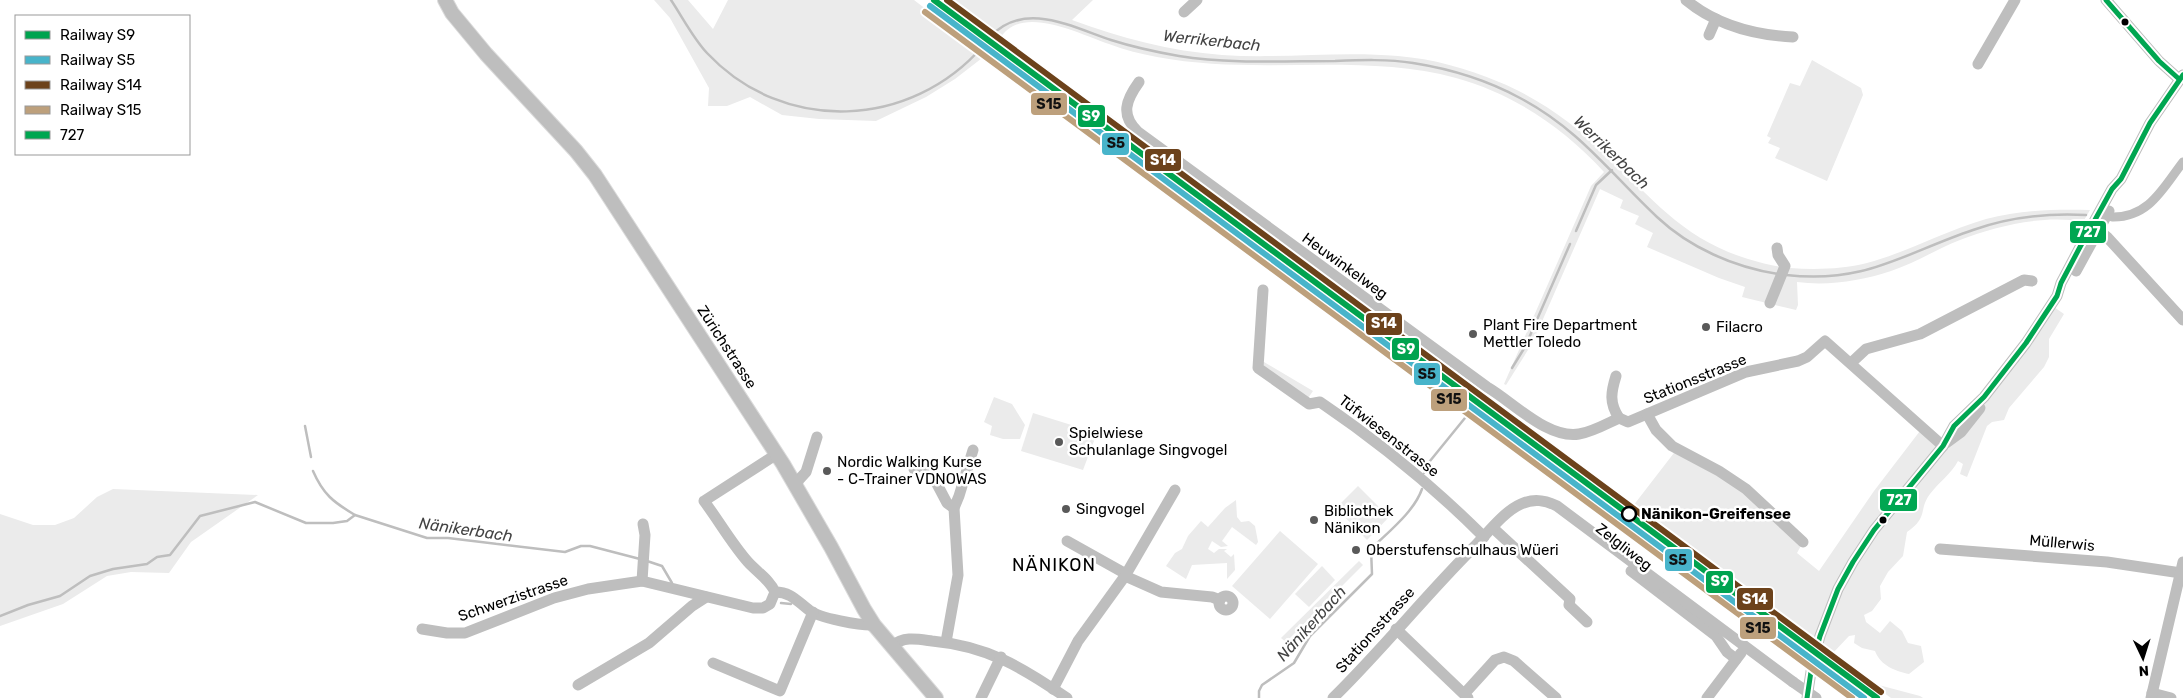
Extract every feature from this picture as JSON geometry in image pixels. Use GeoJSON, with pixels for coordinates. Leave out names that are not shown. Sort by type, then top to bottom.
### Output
{"type":"FeatureCollection","features":[{"type":"Feature","properties":{"kind":"main road","name":"Zürichstrasse"},"geometry":{"type":"LineString","coordinates":[[445,0],[452,13],[486,54],[576,151],[595,175],[777,454],[864,610],[874,625],[936,698]]}},
{"type":"Feature","properties":{"kind":"main road","name":"Zürichstrasse"},"geometry":{"type":"LineString","coordinates":[[453,0],[468,30]]}},
{"type":"Feature","properties":{"kind":"street"},"geometry":{"type":"LineString","coordinates":[[1184,12],[1197,0]]}},
{"type":"Feature","properties":{"kind":"street"},"geometry":{"type":"LineString","coordinates":[[1686,0],[1716,19],[1762,34],[1792,37]]}},
{"type":"Feature","properties":{"kind":"street"},"geometry":{"type":"LineString","coordinates":[[1978,64],[2015,0]]}},
{"type":"Feature","properties":{"kind":"street"},"geometry":{"type":"LineString","coordinates":[[1807,698],[1812,665],[1820,636],[1838,589],[1874,530],[1943,446],[1947,435],[1954,426],[1984,397],[2023,348],[2057,296],[2067,285],[2099,221],[2118,192],[2121,179],[2150,123],[2181,77],[2159,61],[2106,0]]}},
{"type":"Feature","properties":{"kind":"street"},"geometry":{"type":"LineString","coordinates":[[1709,35],[1716,19]]}},
{"type":"Feature","properties":{"kind":"street","name":"Heuwinkelweg"},"geometry":{"type":"LineString","coordinates":[[1139,82],[1129,95],[1126,110],[1130,122],[1138,132],[1487,387],[1544,426],[1558,433],[1581,434],[1618,418]]}},
{"type":"Feature","properties":{"kind":"street"},"geometry":{"type":"LineString","coordinates":[[2099,221],[2181,313]]}},
{"type":"Feature","properties":{"kind":"street"},"geometry":{"type":"LineString","coordinates":[[1770,303],[1785,266],[1778,255],[1777,248]]}},
{"type":"Feature","properties":{"kind":"street"},"geometry":{"type":"LineString","coordinates":[[1943,446],[1851,364],[1866,350],[1920,334],[2024,280],[2032,281]]}},
{"type":"Feature","properties":{"kind":"street","name":"Tüfwiesenstrasse"},"geometry":{"type":"LineString","coordinates":[[1263,290],[1258,368],[1309,404],[1320,402],[1380,444],[1432,488],[1484,537]]}},
{"type":"Feature","properties":{"kind":"street","name":"Stationsstrasse"},"geometry":{"type":"LineString","coordinates":[[1618,418],[1628,422],[1746,372],[1798,361],[1807,357],[1825,341],[1851,364]]}},
{"type":"Feature","properties":{"kind":"street"},"geometry":{"type":"LineString","coordinates":[[1616,376],[1611,397],[1614,411],[1618,418]]}},
{"type":"Feature","properties":{"kind":"street"},"geometry":{"type":"LineString","coordinates":[[1648,414],[1656,430],[1672,446],[1719,471],[1746,489],[1803,542]]}},
{"type":"Feature","properties":{"kind":"street"},"geometry":{"type":"LineString","coordinates":[[795,484],[806,472],[817,437]]}},
{"type":"Feature","properties":{"kind":"street"},"geometry":{"type":"LineString","coordinates":[[946,642],[958,575],[954,508],[973,450]]}},
{"type":"Feature","properties":{"kind":"street"},"geometry":{"type":"LineString","coordinates":[[777,454],[704,501],[736,547],[772,586],[774,592],[782,592],[802,602],[808,610],[813,612],[863,626],[874,625]]}},
{"type":"Feature","properties":{"kind":"street"},"geometry":{"type":"LineString","coordinates":[[914,469],[922,464],[928,467],[947,503],[954,508]]}},
{"type":"Feature","properties":{"kind":"street"},"geometry":{"type":"LineString","coordinates":[[1053,688],[1082,634],[1126,575],[1175,490]]}},
{"type":"Feature","properties":{"kind":"street","name":"Stationsstrasse"},"geometry":{"type":"LineString","coordinates":[[1333,698],[1396,629],[1514,508],[1534,500],[1548,502],[1566,513]]}},
{"type":"Feature","properties":{"kind":"street"},"geometry":{"type":"LineString","coordinates":[[1566,513],[1816,698]]}},
{"type":"Feature","properties":{"kind":"street","name":"Zelgliweg"},"geometry":{"type":"LineString","coordinates":[[1566,513],[1566,518],[1574,527],[1716,636],[1727,652],[1736,659]]}},
{"type":"Feature","properties":{"kind":"street"},"geometry":{"type":"LineString","coordinates":[[642,582],[645,535],[643,524]]}},
{"type":"Feature","properties":{"kind":"street"},"geometry":{"type":"LineString","coordinates":[[1493,528],[1570,599],[1569,605],[1587,622]]}},
{"type":"Feature","properties":{"kind":"street"},"geometry":{"type":"LineString","coordinates":[[1067,541],[1126,575],[1161,592],[1212,597],[1220,600]]}},
{"type":"Feature","properties":{"kind":"street","name":"Müllerwis"},"geometry":{"type":"LineString","coordinates":[[1940,549],[2182,567]]}},
{"type":"Feature","properties":{"kind":"street"},"geometry":{"type":"LineString","coordinates":[[2171,698],[2152,696],[2182,567]]}},
{"type":"Feature","properties":{"kind":"street","name":"Schwerzistrasse"},"geometry":{"type":"LineString","coordinates":[[422,629],[448,633],[465,633],[554,598],[588,589],[642,582],[733,604],[763,608],[770,604],[774,592]]}},
{"type":"Feature","properties":{"kind":"street"},"geometry":{"type":"LineString","coordinates":[[578,685],[649,643],[687,610],[706,597]]}},
{"type":"Feature","properties":{"kind":"street"},"geometry":{"type":"LineString","coordinates":[[713,663],[780,691],[813,612]]}},
{"type":"Feature","properties":{"kind":"street"},"geometry":{"type":"LineString","coordinates":[[1396,629],[1466,695],[1495,660],[1504,657],[1514,661],[1552,697]]}},
{"type":"Feature","properties":{"kind":"street"},"geometry":{"type":"LineString","coordinates":[[892,646],[898,641],[906,639],[946,642],[976,648],[1000,657],[1067,698]]}},
{"type":"Feature","properties":{"kind":"street"},"geometry":{"type":"LineString","coordinates":[[1707,698],[1746,646]]}},
{"type":"Feature","properties":{"kind":"street"},"geometry":{"type":"LineString","coordinates":[[981,698],[1000,657]]}},
{"type":"Feature","properties":{"kind":"shaded area"},"geometry":{"type":"Polygon","coordinates":[[[654,0],[688,0],[713,29],[728,0],[914,0],[986,55],[955,79],[926,97],[876,121],[819,119],[782,115],[750,97],[727,106],[708,106],[709,88],[670,18],[654,0]]]}},
{"type":"Feature","properties":{"kind":"shaded area"},"geometry":{"type":"Polygon","coordinates":[[[940,0],[1093,0],[1072,20],[1127,38],[1165,47],[1203,53],[1244,56],[1354,54],[1398,56],[1424,59],[1462,68],[1529,96],[1557,114],[1596,145],[1671,217],[1706,241],[1748,259],[1780,267],[1819,269],[1858,265],[1897,253],[1986,219],[2038,211],[2090,210],[2083,222],[2054,219],[2037,220],[1989,230],[1951,244],[1900,268],[1868,278],[1832,283],[1797,282],[1798,305],[1796,310],[1742,297],[1745,287],[1647,247],[1653,233],[1635,224],[1639,216],[1620,208],[1623,200],[1600,189],[1533,342],[1506,385],[1504,384],[1591,186],[1604,172],[1589,156],[1555,127],[1518,103],[1498,93],[1456,78],[1420,70],[1383,66],[1232,65],[1194,62],[1139,53],[1051,24],[1035,22],[1021,23],[1009,28],[1000,39],[1102,115],[1108,113],[1289,253],[1102,120],[940,0]]]}},
{"type":"Feature","properties":{"kind":"shaded area"},"geometry":{"type":"Polygon","coordinates":[[[1812,60],[1861,88],[1863,95],[1827,181],[1775,158],[1780,148],[1768,143],[1771,138],[1767,136],[1790,83],[1800,86],[1812,60]]]}},
{"type":"Feature","properties":{"kind":"shaded area"},"geometry":{"type":"Polygon","coordinates":[[[2051,305],[2064,314],[2049,339],[2049,357],[2044,367],[2009,408],[2004,420],[1992,422],[1987,426],[1967,477],[1960,474],[1963,464],[1958,461],[1930,494],[1924,505],[1921,518],[1907,532],[1903,556],[1888,572],[1880,586],[1881,599],[1872,611],[1864,615],[1866,622],[1880,633],[1890,621],[1902,631],[1908,643],[1921,646],[1924,662],[1909,674],[1889,667],[1875,651],[1862,648],[1854,643],[1855,635],[1849,636],[1832,654],[1633,506],[1677,449],[1719,471],[1803,542],[1797,553],[1819,571],[1874,491],[1923,427],[1943,446],[2051,305]]]}},
{"type":"Feature","properties":{"kind":"shaded area"},"geometry":{"type":"Polygon","coordinates":[[[1259,359],[1313,391],[1306,401],[1258,368],[1259,359]]]}},
{"type":"Feature","properties":{"kind":"shaded area"},"geometry":{"type":"Polygon","coordinates":[[[994,397],[1012,404],[1025,425],[1020,439],[1003,439],[990,435],[992,426],[984,422],[994,397]]]}},
{"type":"Feature","properties":{"kind":"shaded area","name":"Spielwiese Schulanlage Singvogel"},"geometry":{"type":"Polygon","coordinates":[[[1033,413],[1097,433],[1083,470],[1021,451],[1033,413]]]}},
{"type":"Feature","properties":{"kind":"shaded area"},"geometry":{"type":"Polygon","coordinates":[[[1358,486],[1389,517],[1367,540],[1336,508],[1358,486]]]}},
{"type":"Feature","properties":{"kind":"shaded area"},"geometry":{"type":"Polygon","coordinates":[[[113,489],[258,495],[191,542],[169,573],[131,572],[107,576],[63,604],[0,626],[0,514],[33,525],[55,525],[74,518],[97,497],[113,489]]]}},
{"type":"Feature","properties":{"kind":"shaded area"},"geometry":{"type":"Polygon","coordinates":[[[1236,500],[1237,517],[1241,522],[1249,521],[1255,526],[1258,542],[1256,545],[1232,527],[1222,541],[1228,546],[1221,547],[1212,541],[1208,549],[1214,553],[1219,549],[1227,549],[1224,551],[1231,557],[1234,554],[1235,570],[1227,579],[1227,563],[1192,565],[1186,579],[1166,566],[1175,553],[1182,549],[1188,536],[1201,521],[1208,527],[1225,508],[1236,500]]]}},
{"type":"Feature","properties":{"kind":"shaded area"},"geometry":{"type":"Polygon","coordinates":[[[1280,531],[1318,564],[1270,619],[1232,586],[1280,531]]]}},
{"type":"Feature","properties":{"kind":"shaded area"},"geometry":{"type":"Polygon","coordinates":[[[1359,561],[1363,565],[1286,642],[1281,638],[1359,561]]]}},
{"type":"Feature","properties":{"kind":"shaded area"},"geometry":{"type":"Polygon","coordinates":[[[1322,566],[1335,580],[1309,607],[1295,594],[1322,566]]]}},
{"type":"Feature","properties":{"kind":"shaded area"},"geometry":{"type":"Polygon","coordinates":[[[1341,589],[1346,593],[1299,640],[1296,638],[1341,589]]]}},
{"type":"Feature","properties":{"kind":"shaded area"},"geometry":{"type":"Polygon","coordinates":[[[1871,683],[1920,696],[1923,698],[1891,698],[1871,683]]]}},
{"type":"Feature","properties":{"kind":"waterway","name":"Werrikerbach"},"geometry":{"type":"LineString","coordinates":[[671,0],[707,53],[738,80],[772,98],[809,109],[847,111],[884,106],[920,94],[954,73],[983,46]]}},
{"type":"Feature","properties":{"kind":"waterway","name":"Werrikerbach"},"geometry":{"type":"LineString","coordinates":[[990,37],[1003,26],[1018,20],[1033,18],[1065,24],[1119,43],[1198,59],[1276,62],[1394,61],[1427,65],[1455,72],[1495,86],[1541,110],[1577,138],[1657,217],[1698,247],[1729,261],[1778,274]]}},
{"type":"Feature","properties":{"kind":"waterway","name":"Werrikerbach"},"geometry":{"type":"LineString","coordinates":[[2112,217],[2125,216],[2145,207],[2162,191],[2183,162]]}},
{"type":"Feature","properties":{"kind":"waterway","name":"Nänikerbach"},"geometry":{"type":"LineString","coordinates":[[1576,231],[1596,185],[1612,170]]}},
{"type":"Feature","properties":{"kind":"waterway","name":"Werrikerbach"},"geometry":{"type":"LineString","coordinates":[[1786,275],[1814,277],[1862,271],[1883,265],[1973,230],[2001,222],[2043,215],[2086,215]]}},
{"type":"Feature","properties":{"kind":"waterway","name":"Nänikerbach"},"geometry":{"type":"LineString","coordinates":[[1512,368],[1525,347],[1570,244]]}},
{"type":"Feature","properties":{"kind":"waterway","name":"Nänikerbach"},"geometry":{"type":"LineString","coordinates":[[1424,473],[1430,461],[1469,413]]}},
{"type":"Feature","properties":{"kind":"waterway"},"geometry":{"type":"LineString","coordinates":[[305,426],[311,457]]}},
{"type":"Feature","properties":{"kind":"waterway"},"geometry":{"type":"LineString","coordinates":[[313,471],[329,497],[355,515]]}},
{"type":"Feature","properties":{"kind":"waterway","name":"Nänikerbach"},"geometry":{"type":"LineString","coordinates":[[1259,698],[1259,691],[1262,685],[1294,663],[1310,636],[1372,574],[1371,549],[1407,514],[1422,489]]}},
{"type":"Feature","properties":{"kind":"waterway","name":"Nänikerbach"},"geometry":{"type":"LineString","coordinates":[[0,616],[28,605],[60,596],[90,576],[113,569],[147,564],[157,557],[170,555],[200,516],[255,502],[306,523],[347,521],[355,515],[427,538],[448,538],[565,552],[581,546],[590,546],[640,559]]}},
{"type":"Feature","properties":{"kind":"waterway","name":"Nänikerbach"},"geometry":{"type":"LineString","coordinates":[[647,561],[662,566],[672,583]]}},
{"type":"Feature","properties":{"kind":"waterway","name":"Nänikerbach"},"geometry":{"type":"LineString","coordinates":[[781,603],[791,604]]}},
{"type":"Feature","properties":{"kind":"rail line","name":"S9"},"geometry":{"type":"LineString","coordinates":[[934,0],[1877,698]]}},
{"type":"Feature","properties":{"kind":"rail line","name":"S14"},"geometry":{"type":"LineString","coordinates":[[947,0],[1881,692]]}},
{"type":"Feature","properties":{"kind":"rail line","name":"S5"},"geometry":{"type":"LineString","coordinates":[[930,6],[1864,698]]}},
{"type":"Feature","properties":{"kind":"rail line","name":"S15"},"geometry":{"type":"LineString","coordinates":[[925,12],[1852,698]]}},
{"type":"Feature","properties":{"kind":"transit line","name":"727"},"geometry":{"type":"LineString","coordinates":[[2106,0],[2159,61],[2179,79]]}},
{"type":"Feature","properties":{"kind":"transit line","name":"727"},"geometry":{"type":"LineString","coordinates":[[1807,698],[1812,665],[1820,636],[1838,589],[1853,562],[1874,530],[1943,446],[1954,426],[1984,397],[2026,343],[2057,296],[2061,283],[2080,247],[2112,189],[2121,179],[2150,123],[2183,75]]}},
{"type":"Feature","properties":{"kind":"place","name":"Filacro"},"geometry":{"type":"Point","coordinates":[1706,327]}},
{"type":"Feature","properties":{"kind":"place","name":"Plant Fire Department Mettler Toledo"},"geometry":{"type":"Point","coordinates":[1473,334]}},
{"type":"Feature","properties":{"kind":"place","name":"Spielwiese Schulanlage Singvogel"},"geometry":{"type":"Point","coordinates":[1059,442]}},
{"type":"Feature","properties":{"kind":"place","name":"Nordic Walking Kurse - C-Trainer VDNOWAS"},"geometry":{"type":"Point","coordinates":[827,471]}},
{"type":"Feature","properties":{"kind":"place","name":"Singvogel"},"geometry":{"type":"Point","coordinates":[1066,509]}},
{"type":"Feature","properties":{"kind":"place","name":"Nänikon-Greifensee"},"geometry":{"type":"Point","coordinates":[1629,514]}},
{"type":"Feature","properties":{"kind":"place","name":"Bibliothek Nänikon"},"geometry":{"type":"Point","coordinates":[1314,520]}},
{"type":"Feature","properties":{"kind":"place","name":"Oberstufenschulhaus Wüeri"},"geometry":{"type":"Point","coordinates":[1356,550]}},
{"type":"Feature","properties":{"kind":"district","name":"NÄNIKON"},"geometry":{"type":"Point","coordinates":[1054,565]}}]}
